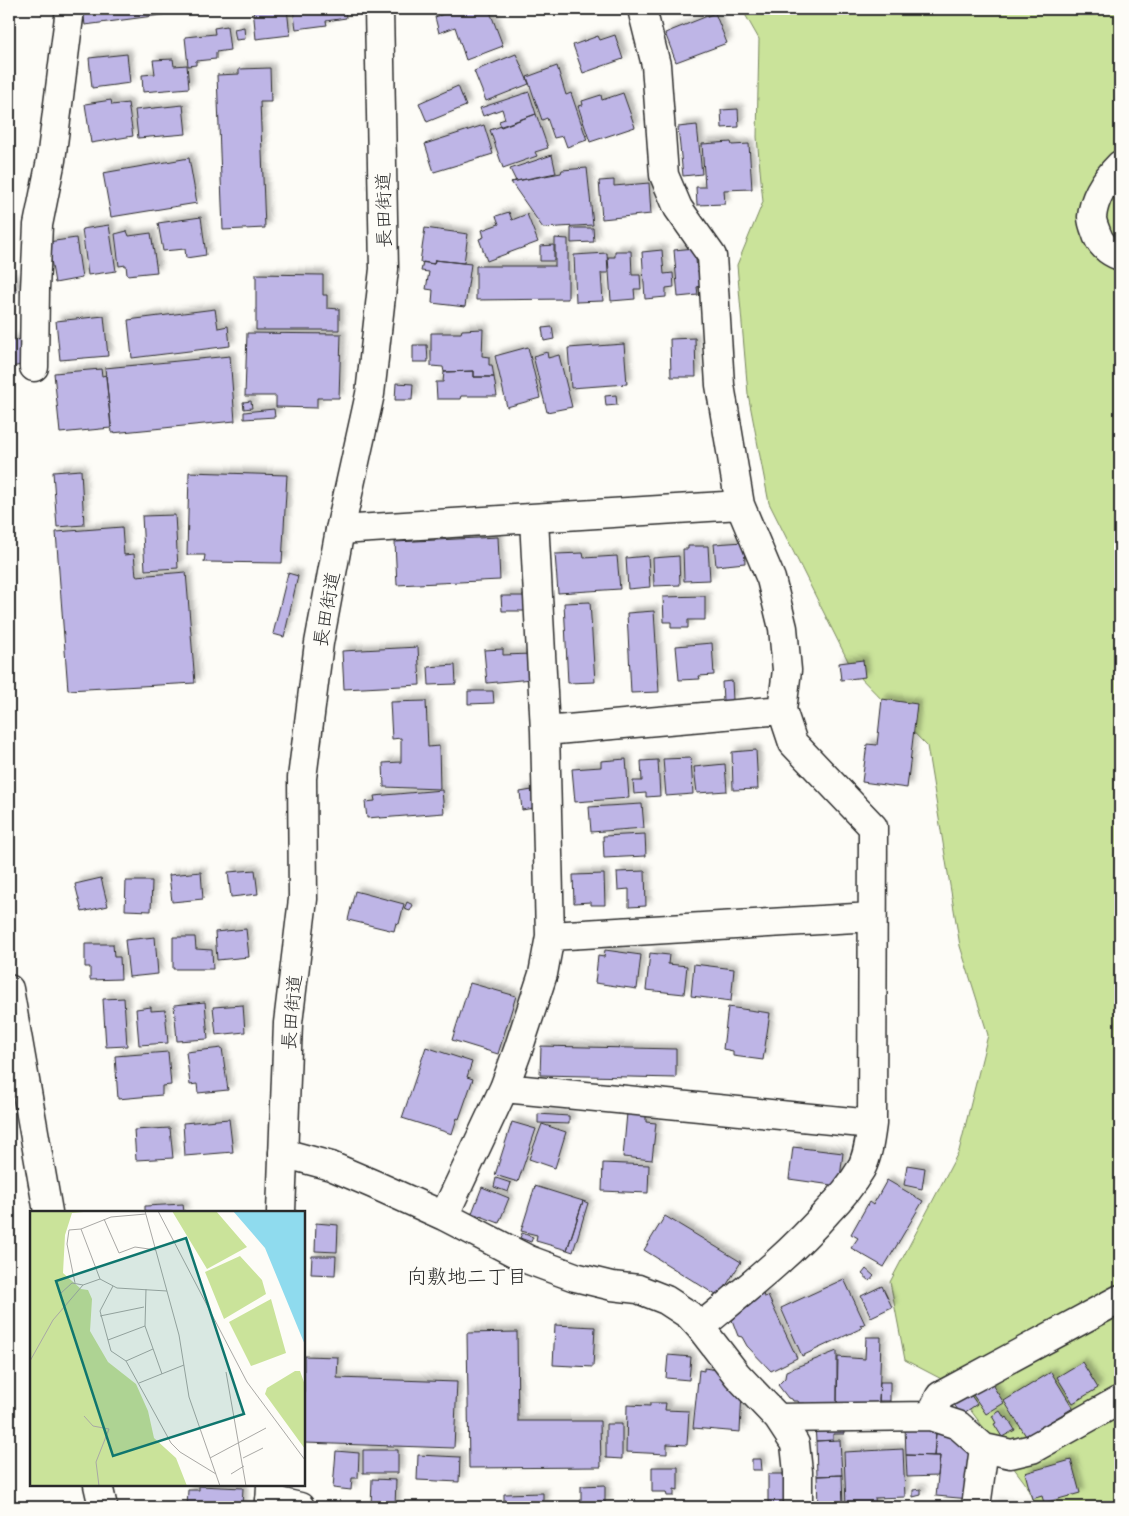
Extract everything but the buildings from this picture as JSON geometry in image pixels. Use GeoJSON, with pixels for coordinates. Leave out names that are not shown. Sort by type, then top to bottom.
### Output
{"type":"FeatureCollection","features":[{"type":"Feature","properties":{"kind":"street"},"geometry":{"type":"LineString","coordinates":[[34,367],[38,225],[51,160],[70,9]]}},
{"type":"Feature","properties":{"kind":"street","name":"長田街道"},"geometry":{"type":"LineString","coordinates":[[281,1211],[288,1023],[303,899],[302,778],[319,643],[340,530],[370,394],[384,269],[379,9]]}},
{"type":"Feature","properties":{"kind":"street"},"geometry":{"type":"LineString","coordinates":[[642,9],[656,65],[664,175],[678,208],[712,256],[720,385],[740,505],[772,579],[783,628],[787,670],[782,710],[793,742],[873,827],[872,1124],[870,1142],[861,1168],[839,1200],[809,1234],[700,1327]]}},
{"type":"Feature","properties":{"kind":"street"},"geometry":{"type":"LineString","coordinates":[[1120,165],[1109,176],[1097,196],[1092,218],[1099,241],[1114,254],[1120,256]]}},
{"type":"Feature","properties":{"kind":"street"},"geometry":{"type":"LineString","coordinates":[[340,530],[740,505]]}},
{"type":"Feature","properties":{"kind":"street"},"geometry":{"type":"LineString","coordinates":[[444,1216],[504,1088],[543,974],[550,936],[545,731],[534,519]]}},
{"type":"Feature","properties":{"kind":"street"},"geometry":{"type":"LineString","coordinates":[[545,731],[782,710]]}},
{"type":"Feature","properties":{"kind":"street"},"geometry":{"type":"LineString","coordinates":[[550,936],[872,917]]}},
{"type":"Feature","properties":{"kind":"street"},"geometry":{"type":"LineString","coordinates":[[9,989],[48,1211]]}},
{"type":"Feature","properties":{"kind":"street"},"geometry":{"type":"LineString","coordinates":[[504,1088],[872,1124]]}},
{"type":"Feature","properties":{"kind":"street"},"geometry":{"type":"LineString","coordinates":[[283,1152],[331,1166],[373,1184],[444,1216],[529,1260],[575,1276],[612,1286],[638,1289],[666,1300],[689,1315],[737,1374],[778,1418],[795,1444],[798,1472],[798,1507]]}},
{"type":"Feature","properties":{"kind":"street"},"geometry":{"type":"LineString","coordinates":[[930,1416],[940,1396],[1120,1299]]}},
{"type":"Feature","properties":{"kind":"street"},"geometry":{"type":"LineString","coordinates":[[778,1418],[930,1416],[958,1425],[984,1448],[1011,1454],[1032,1448],[1118,1401]]}},
{"type":"Feature","properties":{"kind":"street"},"geometry":{"type":"LineString","coordinates":[[976,1507],[984,1448]]}},
{"type":"Feature","properties":{"kind":"street"},"geometry":{"type":"LineString","coordinates":[[98,1486],[102,1507]]}},
{"type":"Feature","properties":{"kind":"street"},"geometry":{"type":"LineString","coordinates":[[270,1497],[300,1507]]}},
{"type":"Feature","properties":{"kind":"green space"},"geometry":{"type":"Polygon","coordinates":[[[742,9],[1120,9],[1120,1507],[1036,1507],[1025,1483],[951,1384],[905,1360],[890,1282],[959,1151],[988,1035],[960,946],[927,746],[852,669],[769,503],[748,394],[737,265],[763,202],[757,137],[759,39],[742,9]]]}},
{"type":"Feature","properties":{"kind":"district","name":"向敷地二丁目"},"geometry":{"type":"Point","coordinates":[467,1276]}}]}
